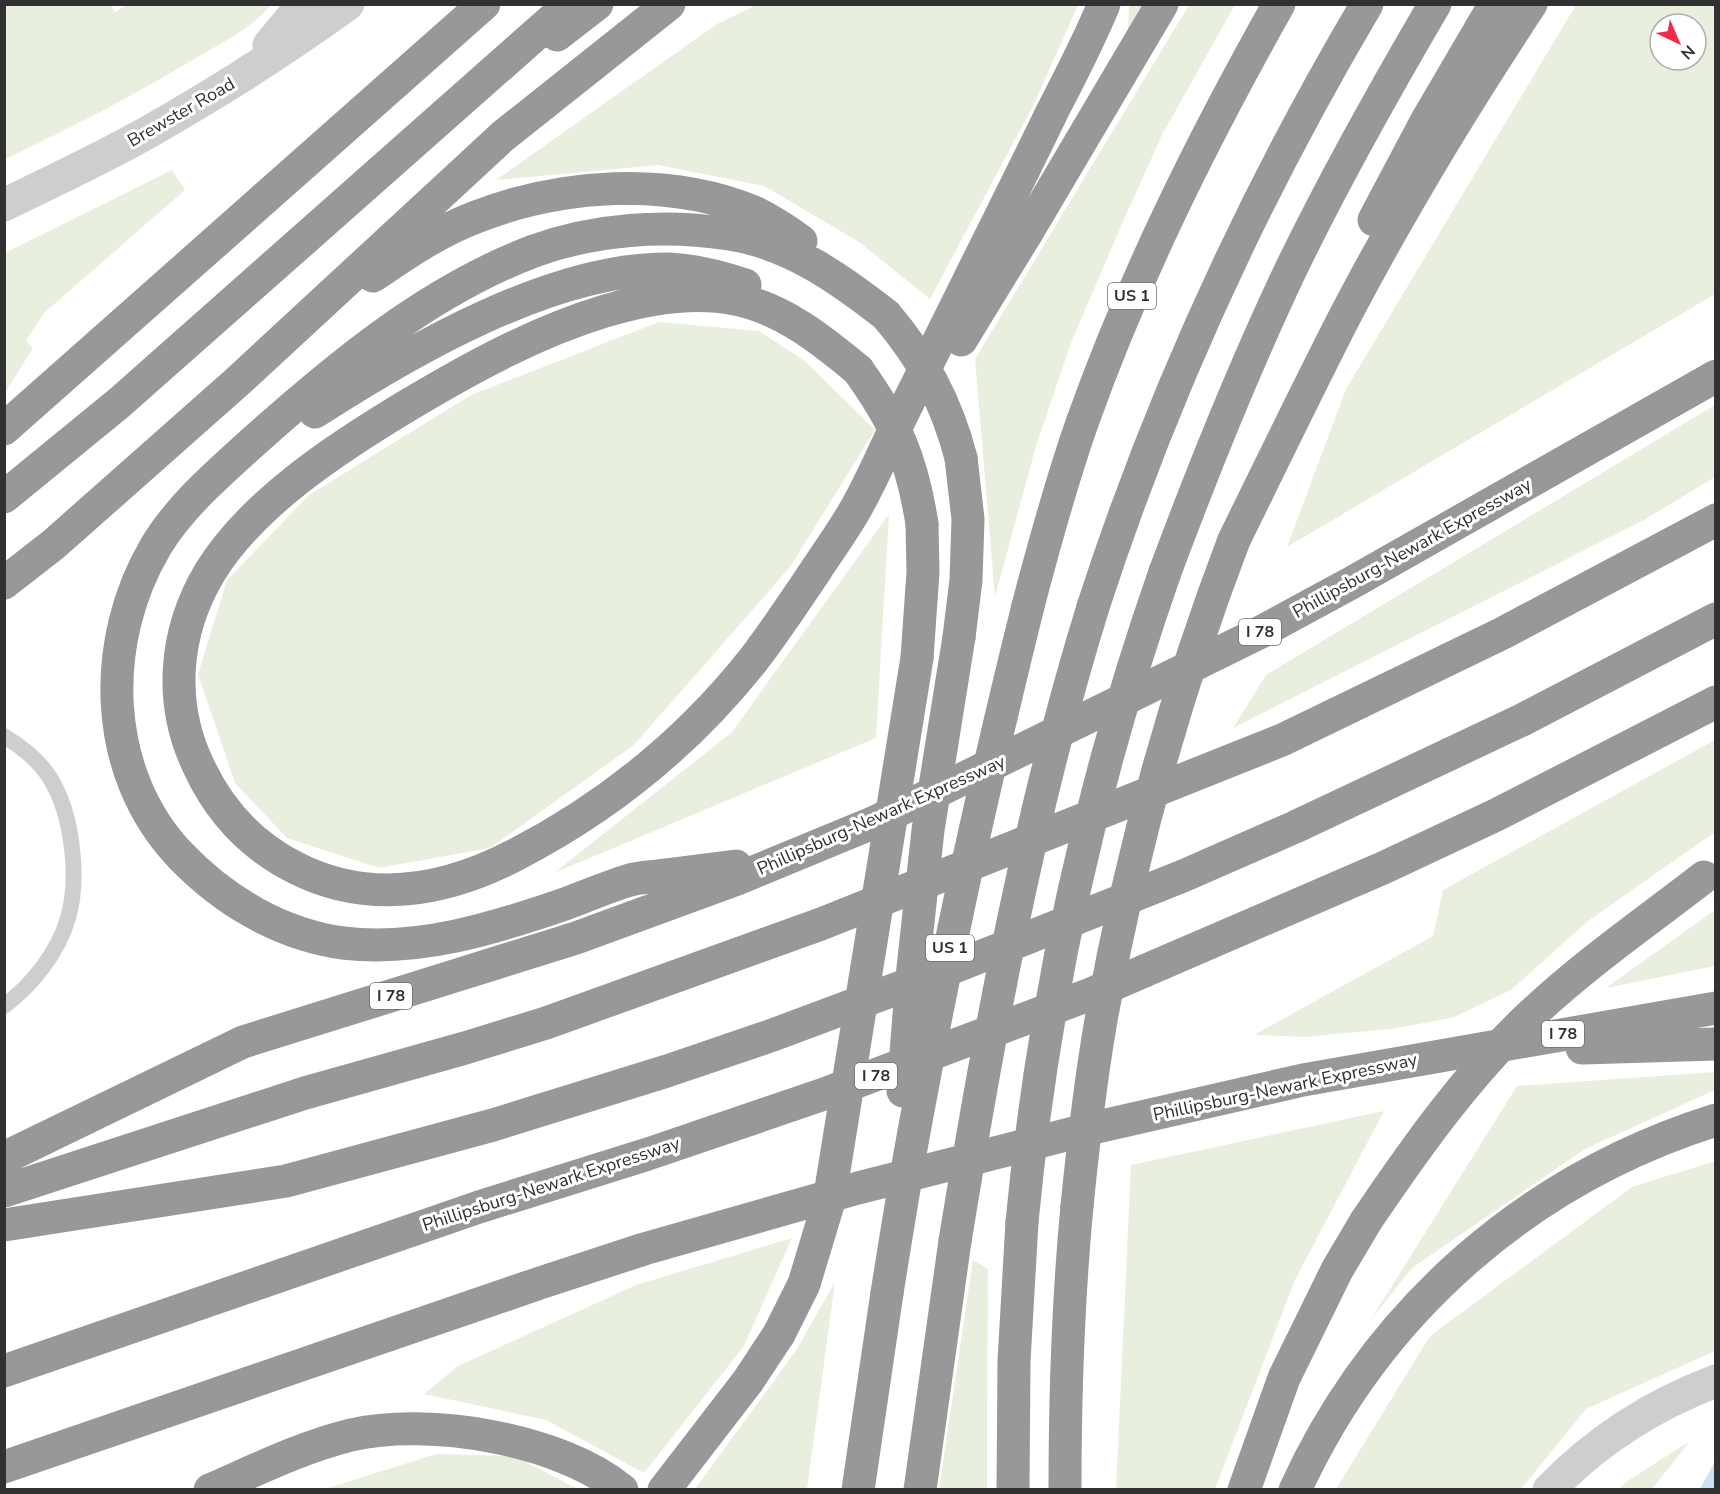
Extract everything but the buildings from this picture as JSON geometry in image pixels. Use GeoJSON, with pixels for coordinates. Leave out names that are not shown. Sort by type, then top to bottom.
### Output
{"type":"FeatureCollection","features":[{"type":"Feature","properties":{"kind":"highway"},"geometry":{"type":"LineString","coordinates":[[230,230],[456,4]]}},
{"type":"Feature","properties":{"kind":"highway"},"geometry":{"type":"LineString","coordinates":[[4,429],[484,4]]}},
{"type":"Feature","properties":{"kind":"highway"},"geometry":{"type":"LineString","coordinates":[[4,497],[119,403],[570,4]]}},
{"type":"Feature","properties":{"kind":"highway"},"geometry":{"type":"LineString","coordinates":[[385,167],[597,4]]}},
{"type":"Feature","properties":{"kind":"highway"},"geometry":{"type":"LineString","coordinates":[[4,583],[54,544],[237,382],[458,176],[550,97],[669,4]]}},
{"type":"Feature","properties":{"kind":"highway"},"geometry":{"type":"LineString","coordinates":[[550,97],[694,4]]}},
{"type":"Feature","properties":{"kind":"highway"},"geometry":{"type":"LineString","coordinates":[[857,507],[1104,4]]}},
{"type":"Feature","properties":{"kind":"highway"},"geometry":{"type":"LineString","coordinates":[[858,370],[817,338],[779,314],[736,299],[688,296],[635,303],[576,320],[510,349],[434,390],[363,434],[280,494],[242,529],[212,569],[190,614],[183,636],[180,659],[178,685],[180,707],[192,754],[230,818],[270,852],[293,867],[317,878],[372,889],[423,888],[448,883],[473,874],[524,850],[583,816],[637,777],[686,735],[752,661],[777,628],[857,507],[1020,244],[1162,4]]}},
{"type":"Feature","properties":{"kind":"highway","name":"US 1"},"geometry":{"type":"LineString","coordinates":[[858,1490],[886,1293],[918,1106],[976,822],[1028,606],[1082,424],[1128,304],[1179,192],[1238,76],[1279,4]]}},
{"type":"Feature","properties":{"kind":"highway"},"geometry":{"type":"LineString","coordinates":[[1179,192],[1299,4]]}},
{"type":"Feature","properties":{"kind":"highway"},"geometry":{"type":"LineString","coordinates":[[920,1490],[955,1241],[984,1062],[1020,882],[1053,746],[1093,607],[1138,479],[1186,359],[1267,185],[1367,4]]}},
{"type":"Feature","properties":{"kind":"highway"},"geometry":{"type":"LineString","coordinates":[[1013,1490],[1014,1361],[1022,1222],[1030,1137],[1043,1048],[1071,898],[1115,725],[1132,666],[1165,572],[1240,381],[1291,270],[1351,152],[1435,4]]}},
{"type":"Feature","properties":{"kind":"highway"},"geometry":{"type":"LineString","coordinates":[[1065,1490],[1067,1341],[1077,1206],[1100,1027],[1137,849],[1186,674],[1234,540],[1292,394],[1343,282],[1402,166],[1495,4]]}},
{"type":"Feature","properties":{"kind":"highway"},"geometry":{"type":"LineString","coordinates":[[1234,540],[1346,315],[1372,268],[1458,119],[1531,4]]}},
{"type":"Feature","properties":{"kind":"highway"},"geometry":{"type":"LineString","coordinates":[[237,382],[329,308],[375,275],[447,230],[474,217],[530,199],[594,190],[626,189],[695,195],[754,213],[783,228],[857,286],[886,315],[914,350],[948,414],[961,458],[968,519],[966,580],[959,637],[936,772],[918,916],[886,1293]]}},
{"type":"Feature","properties":{"kind":"highway"},"geometry":{"type":"LineString","coordinates":[[789,859],[632,880],[503,924],[451,937],[371,946],[319,939],[296,933],[230,898],[192,867],[159,830],[147,810],[135,785],[123,745],[117,711],[116,686],[122,638],[134,592],[145,565],[159,541],[192,501],[231,462],[314,390],[413,315],[475,277],[535,251],[566,241],[612,233],[670,229],[731,234],[760,240],[786,250],[858,293],[886,315]]}},
{"type":"Feature","properties":{"kind":"highway"},"geometry":{"type":"LineString","coordinates":[[192,501],[253,453],[290,428],[419,351],[521,301],[612,274],[670,269],[704,273],[745,285],[765,294],[806,319],[841,351],[858,370],[884,408],[913,473],[922,524],[917,658],[829,1202],[804,1284],[779,1334],[748,1381],[664,1490]]}},
{"type":"Feature","properties":{"kind":"highway","name":"Phillipsburg-Newark Expressway"},"geometry":{"type":"LineString","coordinates":[[4,1158],[243,1042],[576,938],[789,859],[885,817],[1259,633],[1363,577],[1716,376]]}},
{"type":"Feature","properties":{"kind":"highway"},"geometry":{"type":"LineString","coordinates":[[1614,574],[1716,513]]}},
{"type":"Feature","properties":{"kind":"highway"},"geometry":{"type":"LineString","coordinates":[[4,1191],[305,1093],[546,1023],[821,924],[1282,740],[1503,633],[1716,520]]}},
{"type":"Feature","properties":{"kind":"highway"},"geometry":{"type":"LineString","coordinates":[[4,1225],[286,1182],[492,1125],[667,1071],[770,1035],[947,970],[1184,876],[1345,804],[1522,720],[1716,618]]}},
{"type":"Feature","properties":{"kind":"highway","name":"Phillipsburg-Newark Expressway"},"geometry":{"type":"LineString","coordinates":[[4,1371],[479,1207],[648,1154],[837,1089],[1048,1011],[1157,967],[1383,868],[1496,815],[1716,702]]}},
{"type":"Feature","properties":{"kind":"highway"},"geometry":{"type":"LineString","coordinates":[[1244,1490],[1284,1378],[1337,1270],[1366,1221],[1405,1163],[1442,1114],[1531,1015],[1577,974],[1710,874]]}},
{"type":"Feature","properties":{"kind":"highway","name":"Phillipsburg-Newark Expressway"},"geometry":{"type":"LineString","coordinates":[[4,1467],[540,1283],[738,1222],[961,1160],[1303,1080],[1716,1008]]}},
{"type":"Feature","properties":{"kind":"highway"},"geometry":{"type":"LineString","coordinates":[[1410,1060],[1531,1051],[1716,1044]]}},
{"type":"Feature","properties":{"kind":"highway"},"geometry":{"type":"LineString","coordinates":[[1295,1490],[1326,1430],[1358,1381],[1403,1323],[1451,1271],[1506,1227],[1564,1188],[1627,1155],[1716,1120]]}},
{"type":"Feature","properties":{"kind":"highway"},"geometry":{"type":"LineString","coordinates":[[210,1490],[319,1444],[352,1435],[389,1429],[499,1437],[574,1460],[595,1470],[622,1490]]}},
{"type":"Feature","properties":{"kind":"street"},"geometry":{"type":"LineString","coordinates":[[241,78],[303,4]]}},
{"type":"Feature","properties":{"kind":"street","name":"Brewster Road"},"geometry":{"type":"LineString","coordinates":[[4,205],[141,136],[241,78],[348,4]]}},
{"type":"Feature","properties":{"kind":"street"},"geometry":{"type":"LineString","coordinates":[[1549,1490],[1592,1449],[1616,1431],[1668,1401],[1716,1381]]}},
{"type":"Feature","properties":{"kind":"lane"},"geometry":{"type":"LineString","coordinates":[[4,736],[17,743],[39,764],[55,787],[68,822],[72,850],[73,886],[68,918],[59,941],[22,992],[4,1006]]}},
{"type":"Feature","properties":{"kind":"green space"},"geometry":{"type":"Polygon","coordinates":[[[128,4],[271,5],[246,28],[173,72],[78,124],[5,159],[5,5],[111,5],[115,12],[128,4]]]}},
{"type":"Feature","properties":{"kind":"green space"},"geometry":{"type":"Polygon","coordinates":[[[758,4],[1078,5],[1033,106],[930,299],[859,242],[764,186],[658,165],[496,180],[717,24],[758,4]]]}},
{"type":"Feature","properties":{"kind":"green space"},"geometry":{"type":"Polygon","coordinates":[[[1129,5],[1143,5],[1128,29],[1129,5]]]}},
{"type":"Feature","properties":{"kind":"green space"},"geometry":{"type":"Polygon","coordinates":[[[1189,5],[1235,5],[1163,133],[1071,343],[1036,446],[995,597],[975,359],[1189,5]]]}},
{"type":"Feature","properties":{"kind":"green space"},"geometry":{"type":"Polygon","coordinates":[[[1576,5],[1715,5],[1715,294],[1287,547],[1346,389],[1576,5]]]}},
{"type":"Feature","properties":{"kind":"green space"},"geometry":{"type":"Polygon","coordinates":[[[172,170],[185,190],[44,313],[26,341],[33,348],[5,393],[5,253],[172,170]]]}},
{"type":"Feature","properties":{"kind":"green space"},"geometry":{"type":"Polygon","coordinates":[[[659,322],[759,331],[805,361],[875,430],[790,567],[634,745],[490,848],[379,868],[287,838],[235,783],[198,674],[227,580],[309,495],[471,395],[659,322]]]}},
{"type":"Feature","properties":{"kind":"green space"},"geometry":{"type":"Polygon","coordinates":[[[1715,405],[1715,477],[1644,520],[1233,728],[1266,675],[1715,405]]]}},
{"type":"Feature","properties":{"kind":"green space"},"geometry":{"type":"Polygon","coordinates":[[[889,514],[876,738],[554,873],[732,732],[889,514]]]}},
{"type":"Feature","properties":{"kind":"green space"},"geometry":{"type":"Polygon","coordinates":[[[1715,740],[1715,832],[1588,921],[1511,990],[1452,1018],[1391,1029],[1308,1037],[1254,1035],[1433,936],[1443,890],[1715,740]]]}},
{"type":"Feature","properties":{"kind":"green space"},"geometry":{"type":"Polygon","coordinates":[[[1715,910],[1715,966],[1606,988],[1715,910]]]}},
{"type":"Feature","properties":{"kind":"green space"},"geometry":{"type":"Polygon","coordinates":[[[1715,1072],[1715,1090],[1585,1149],[1412,1268],[1370,1321],[1517,1086],[1715,1072]]]}},
{"type":"Feature","properties":{"kind":"green space"},"geometry":{"type":"Polygon","coordinates":[[[1384,1111],[1295,1280],[1215,1489],[1116,1489],[1131,1165],[1384,1111]]]}},
{"type":"Feature","properties":{"kind":"green space"},"geometry":{"type":"Polygon","coordinates":[[[1715,1161],[1715,1351],[1586,1409],[1521,1489],[1336,1489],[1430,1336],[1632,1187],[1715,1161]]]}},
{"type":"Feature","properties":{"kind":"green space"},"geometry":{"type":"Polygon","coordinates":[[[792,1238],[744,1346],[644,1473],[546,1420],[424,1394],[458,1366],[636,1285],[792,1238]]]}},
{"type":"Feature","properties":{"kind":"green space"},"geometry":{"type":"Polygon","coordinates":[[[973,1260],[988,1269],[987,1489],[939,1489],[973,1260]]]}},
{"type":"Feature","properties":{"kind":"green space"},"geometry":{"type":"Polygon","coordinates":[[[835,1282],[807,1489],[695,1489],[795,1352],[835,1282]]]}},
{"type":"Feature","properties":{"kind":"green space"},"geometry":{"type":"Polygon","coordinates":[[[1690,1441],[1652,1489],[1619,1489],[1626,1482],[1690,1441]]]}},
{"type":"Feature","properties":{"kind":"green space"},"geometry":{"type":"Polygon","coordinates":[[[436,1454],[514,1456],[578,1489],[322,1490],[436,1454]]]}},
{"type":"Feature","properties":{"kind":"water"},"geometry":{"type":"Polygon","coordinates":[[[1715,1461],[1715,1489],[1700,1489],[1715,1461]]]}}]}
